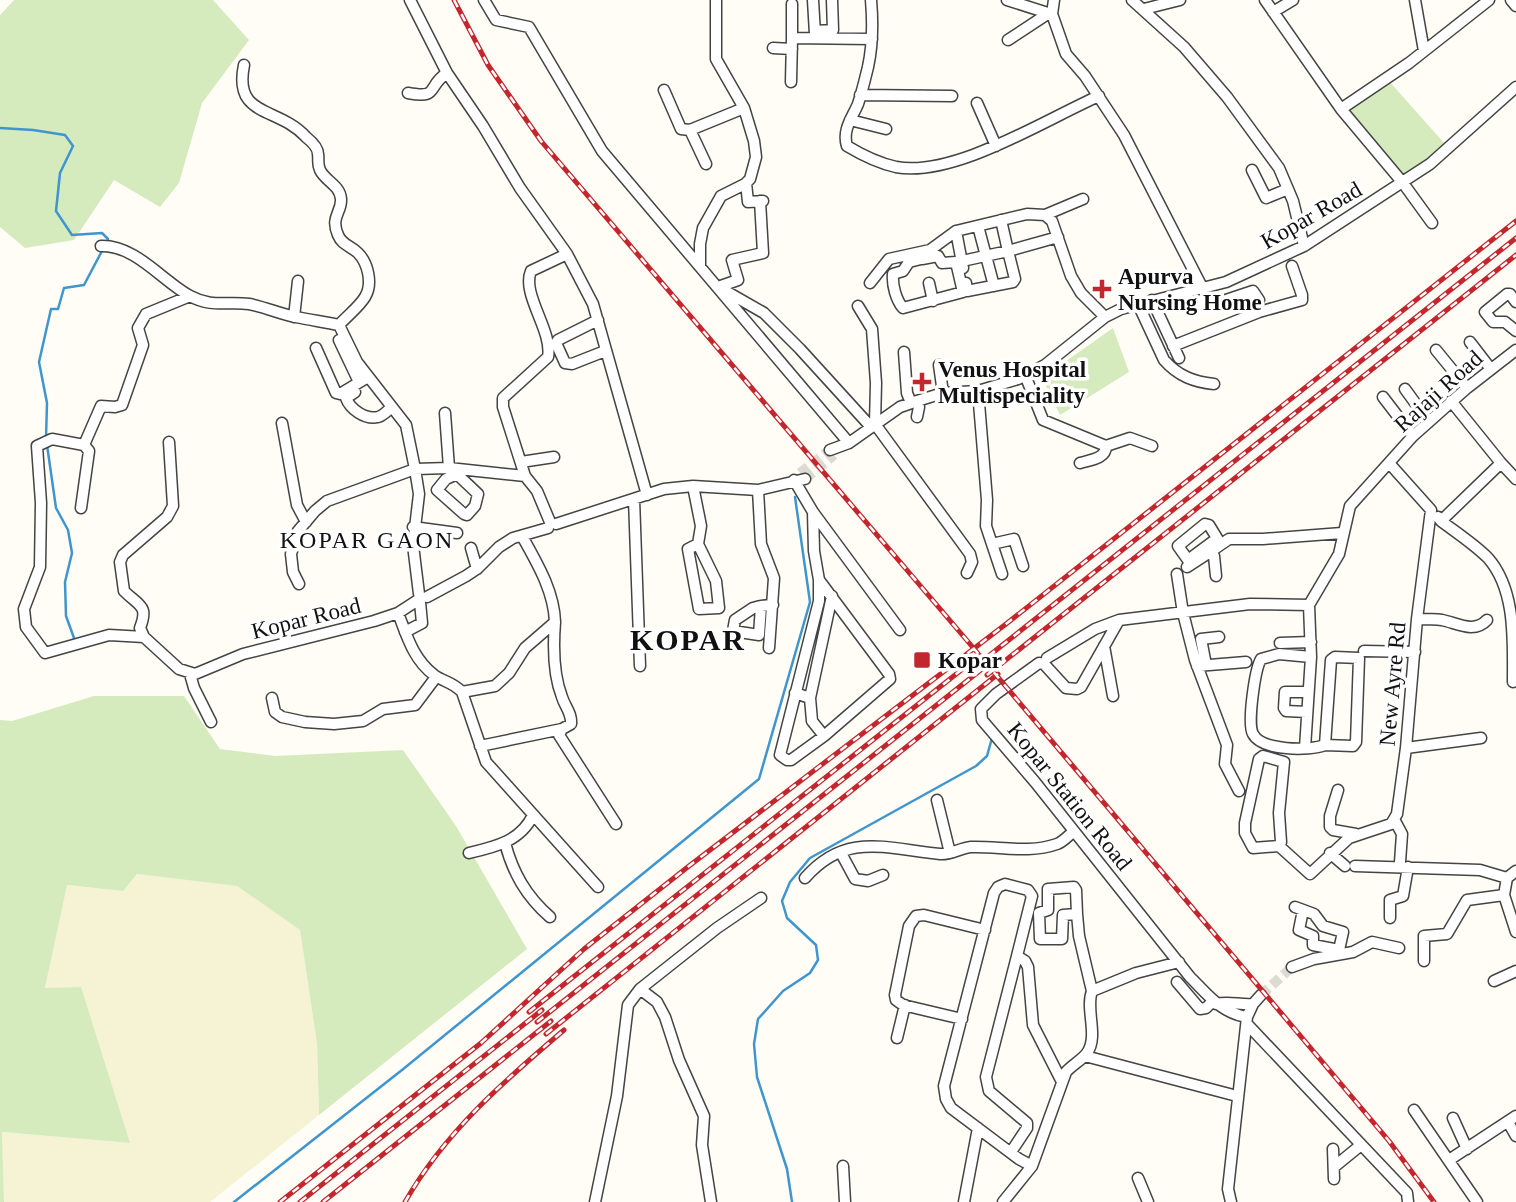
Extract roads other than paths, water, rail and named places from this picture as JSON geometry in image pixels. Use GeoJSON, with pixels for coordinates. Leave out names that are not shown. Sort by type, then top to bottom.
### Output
{"type":"FeatureCollection","features":[{"type":"Feature","properties":{"kind":"street"},"geometry":{"type":"LineString","coordinates":[[410,0],[447,73],[520,188],[567,254],[593,304],[647,495]]}},
{"type":"Feature","properties":{"kind":"street"},"geometry":{"type":"LineString","coordinates":[[484,0],[496,20],[529,27],[602,151],[849,443]]}},
{"type":"Feature","properties":{"kind":"street"},"geometry":{"type":"LineString","coordinates":[[716,0],[716,59],[744,108],[754,141],[755,168],[746,184],[745,201]]}},
{"type":"Feature","properties":{"kind":"street"},"geometry":{"type":"LineString","coordinates":[[813,0],[815,35]]}},
{"type":"Feature","properties":{"kind":"street"},"geometry":{"type":"LineString","coordinates":[[773,48],[833,30],[832,0]]}},
{"type":"Feature","properties":{"kind":"street"},"geometry":{"type":"LineString","coordinates":[[871,0],[873,27],[869,64],[847,126],[847,146],[880,162],[899,167],[943,164],[996,146],[1099,96]]}},
{"type":"Feature","properties":{"kind":"street"},"geometry":{"type":"LineString","coordinates":[[1007,0],[1050,13]]}},
{"type":"Feature","properties":{"kind":"street"},"geometry":{"type":"LineString","coordinates":[[1054,0],[1050,13],[1066,54],[1099,96],[1124,135],[1203,289]]}},
{"type":"Feature","properties":{"kind":"street"},"geometry":{"type":"LineString","coordinates":[[1132,0],[1184,47],[1227,97],[1279,168],[1288,189],[1304,246]]}},
{"type":"Feature","properties":{"kind":"street"},"geometry":{"type":"LineString","coordinates":[[1144,9],[1180,0]]}},
{"type":"Feature","properties":{"kind":"street"},"geometry":{"type":"LineString","coordinates":[[1265,0],[1341,109],[1403,183],[1432,223]]}},
{"type":"Feature","properties":{"kind":"street"},"geometry":{"type":"LineString","coordinates":[[1273,12],[1293,0]]}},
{"type":"Feature","properties":{"kind":"street"},"geometry":{"type":"LineString","coordinates":[[1415,0],[1424,51]]}},
{"type":"Feature","properties":{"kind":"street"},"geometry":{"type":"LineString","coordinates":[[1341,109],[1409,63],[1489,0]]}},
{"type":"Feature","properties":{"kind":"street"},"geometry":{"type":"LineString","coordinates":[[1511,0],[1516,6]]}},
{"type":"Feature","properties":{"kind":"street"},"geometry":{"type":"LineString","coordinates":[[792,4],[792,82]]}},
{"type":"Feature","properties":{"kind":"street"},"geometry":{"type":"LineString","coordinates":[[1008,40],[1050,13]]}},
{"type":"Feature","properties":{"kind":"street"},"geometry":{"type":"LineString","coordinates":[[815,35],[872,39]]}},
{"type":"Feature","properties":{"kind":"street"},"geometry":{"type":"LineString","coordinates":[[244,65],[240,81],[243,95],[255,106],[291,122],[314,146],[318,153],[320,172],[336,187],[341,197],[341,204],[335,215],[338,236],[346,246],[357,252],[368,266],[368,290],[339,325]]}},
{"type":"Feature","properties":{"kind":"street"},"geometry":{"type":"LineString","coordinates":[[408,93],[427,96],[439,78],[447,73]]}},
{"type":"Feature","properties":{"kind":"street","name":"Kopar Road"},"geometry":{"type":"LineString","coordinates":[[834,451],[900,407],[943,393],[997,387],[1025,375],[1045,365],[1105,317],[1121,309],[1226,282],[1304,246],[1430,164],[1516,87]]}},
{"type":"Feature","properties":{"kind":"street"},"geometry":{"type":"LineString","coordinates":[[664,90],[681,129],[690,130],[744,108]]}},
{"type":"Feature","properties":{"kind":"street"},"geometry":{"type":"LineString","coordinates":[[860,95],[952,96]]}},
{"type":"Feature","properties":{"kind":"street"},"geometry":{"type":"LineString","coordinates":[[976,103],[996,146]]}},
{"type":"Feature","properties":{"kind":"street"},"geometry":{"type":"LineString","coordinates":[[850,120],[886,129]]}},
{"type":"Feature","properties":{"kind":"street"},"geometry":{"type":"LineString","coordinates":[[690,130],[706,164]]}},
{"type":"Feature","properties":{"kind":"street"},"geometry":{"type":"LineString","coordinates":[[1252,170],[1266,198],[1288,189]]}},
{"type":"Feature","properties":{"kind":"street"},"geometry":{"type":"LineString","coordinates":[[700,266],[703,228],[716,203],[721,196],[746,184]]}},
{"type":"Feature","properties":{"kind":"street"},"geometry":{"type":"LineString","coordinates":[[718,287],[738,280],[732,260],[763,253],[761,201],[748,202],[746,184]]}},
{"type":"Feature","properties":{"kind":"street"},"geometry":{"type":"LineString","coordinates":[[870,283],[889,259],[920,256],[938,256],[943,263],[956,262],[963,292],[903,308],[893,282],[893,274],[906,268],[909,262],[920,256],[930,250],[956,231],[1027,214],[1045,215],[1083,199]]}},
{"type":"Feature","properties":{"kind":"street"},"geometry":{"type":"LineString","coordinates":[[1045,215],[1052,221],[1071,276],[1081,293],[1105,317]]}},
{"type":"Feature","properties":{"kind":"street"},"geometry":{"type":"LineString","coordinates":[[956,231],[967,291],[994,286],[1014,281],[1001,220]]}},
{"type":"Feature","properties":{"kind":"street"},"geometry":{"type":"LineString","coordinates":[[978,226],[994,286]]}},
{"type":"Feature","properties":{"kind":"street"},"geometry":{"type":"LineString","coordinates":[[962,261],[1058,237]]}},
{"type":"Feature","properties":{"kind":"street"},"geometry":{"type":"LineString","coordinates":[[106,246],[132,255],[190,296],[215,305],[244,303],[294,317],[339,325]]}},
{"type":"Feature","properties":{"kind":"street"},"geometry":{"type":"LineString","coordinates":[[551,525],[537,491],[525,476],[503,407],[503,398],[548,357],[550,350],[528,277],[531,271],[567,254]]}},
{"type":"Feature","properties":{"kind":"street"},"geometry":{"type":"LineString","coordinates":[[1174,346],[1259,312],[1302,300],[1292,266]]}},
{"type":"Feature","properties":{"kind":"street"},"geometry":{"type":"LineString","coordinates":[[294,317],[298,281]]}},
{"type":"Feature","properties":{"kind":"street"},"geometry":{"type":"LineString","coordinates":[[1226,282],[1233,298]]}},
{"type":"Feature","properties":{"kind":"street"},"geometry":{"type":"LineString","coordinates":[[929,283],[933,301]]}},
{"type":"Feature","properties":{"kind":"street"},"geometry":{"type":"LineString","coordinates":[[718,287],[764,313],[873,426],[970,554],[972,562],[967,573]]}},
{"type":"Feature","properties":{"kind":"street"},"geometry":{"type":"LineString","coordinates":[[1217,303],[1253,292],[1259,300]]}},
{"type":"Feature","properties":{"kind":"street"},"geometry":{"type":"LineString","coordinates":[[1516,302],[1507,294],[1485,312],[1493,322],[1505,322],[1516,331]]}},
{"type":"Feature","properties":{"kind":"street"},"geometry":{"type":"LineString","coordinates":[[84,445],[101,406],[122,405],[144,345],[138,328],[146,314],[190,296]]}},
{"type":"Feature","properties":{"kind":"street"},"geometry":{"type":"LineString","coordinates":[[1152,300],[1179,358]]}},
{"type":"Feature","properties":{"kind":"street"},"geometry":{"type":"LineString","coordinates":[[1138,304],[1169,366],[1180,375],[1214,384]]}},
{"type":"Feature","properties":{"kind":"street"},"geometry":{"type":"LineString","coordinates":[[858,306],[872,329],[876,383],[873,426]]}},
{"type":"Feature","properties":{"kind":"street"},"geometry":{"type":"LineString","coordinates":[[598,320],[556,343],[565,363],[606,351]]}},
{"type":"Feature","properties":{"kind":"street"},"geometry":{"type":"LineString","coordinates":[[339,325],[365,381]]}},
{"type":"Feature","properties":{"kind":"street"},"geometry":{"type":"LineString","coordinates":[[339,340],[365,381],[406,425],[419,494],[412,545],[421,598],[422,623],[405,632]]}},
{"type":"Feature","properties":{"kind":"street"},"geometry":{"type":"LineString","coordinates":[[1470,342],[1490,369]]}},
{"type":"Feature","properties":{"kind":"street"},"geometry":{"type":"LineString","coordinates":[[316,348],[336,393],[340,394],[365,381]]}},
{"type":"Feature","properties":{"kind":"street","name":"Rajaji Road"},"geometry":{"type":"LineString","coordinates":[[1310,605],[1339,554],[1350,506],[1413,436],[1466,388],[1516,350]]}},
{"type":"Feature","properties":{"kind":"street"},"geometry":{"type":"LineString","coordinates":[[1436,351],[1466,388]]}},
{"type":"Feature","properties":{"kind":"street"},"geometry":{"type":"LineString","coordinates":[[904,352],[907,393],[919,407],[917,417]]}},
{"type":"Feature","properties":{"kind":"street"},"geometry":{"type":"LineString","coordinates":[[939,365],[943,393]]}},
{"type":"Feature","properties":{"kind":"street"},"geometry":{"type":"LineString","coordinates":[[1025,375],[1043,420],[1106,446],[1130,438],[1152,446]]}},
{"type":"Feature","properties":{"kind":"street"},"geometry":{"type":"LineString","coordinates":[[365,381],[346,398],[352,409],[367,417],[377,417],[392,407]]}},
{"type":"Feature","properties":{"kind":"street"},"geometry":{"type":"LineString","coordinates":[[1405,389],[1429,422]]}},
{"type":"Feature","properties":{"kind":"street"},"geometry":{"type":"LineString","coordinates":[[978,391],[987,500],[986,526],[1002,574]]}},
{"type":"Feature","properties":{"kind":"street"},"geometry":{"type":"LineString","coordinates":[[1383,397],[1413,436]]}},
{"type":"Feature","properties":{"kind":"street"},"geometry":{"type":"LineString","coordinates":[[1451,401],[1516,479]]}},
{"type":"Feature","properties":{"kind":"street"},"geometry":{"type":"LineString","coordinates":[[445,413],[449,468]]}},
{"type":"Feature","properties":{"kind":"street"},"geometry":{"type":"LineString","coordinates":[[282,423],[298,505],[306,522]]}},
{"type":"Feature","properties":{"kind":"street"},"geometry":{"type":"LineString","coordinates":[[81,508],[89,452],[84,445],[48,441],[38,444],[40,567],[24,609],[26,627],[45,653],[109,635],[144,637]]}},
{"type":"Feature","properties":{"kind":"street"},"geometry":{"type":"LineString","coordinates":[[169,442],[174,500],[171,512],[128,550],[120,562],[124,591],[144,608],[145,615],[140,628],[144,637],[179,669],[190,674],[211,722]]}},
{"type":"Feature","properties":{"kind":"street"},"geometry":{"type":"LineString","coordinates":[[1080,463],[1101,457],[1106,446]]}},
{"type":"Feature","properties":{"kind":"street"},"geometry":{"type":"LineString","coordinates":[[521,462],[554,457]]}},
{"type":"Feature","properties":{"kind":"street"},"geometry":{"type":"LineString","coordinates":[[1389,463],[1441,521],[1490,559],[1509,593],[1513,606],[1513,682]]}},
{"type":"Feature","properties":{"kind":"street"},"geometry":{"type":"LineString","coordinates":[[1441,521],[1501,463]]}},
{"type":"Feature","properties":{"kind":"street"},"geometry":{"type":"LineString","coordinates":[[299,584],[293,572],[291,554],[298,531],[327,501],[415,469],[449,468],[525,476]]}},
{"type":"Feature","properties":{"kind":"street"},"geometry":{"type":"LineString","coordinates":[[466,482],[467,470]]}},
{"type":"Feature","properties":{"kind":"street","name":"Kopar Road"},"geometry":{"type":"LineString","coordinates":[[190,674],[203,672],[243,654],[374,621],[398,612],[477,569],[499,547],[522,536],[664,489],[693,486],[758,491],[778,487],[800,477],[813,512]]}},
{"type":"Feature","properties":{"kind":"street"},"geometry":{"type":"LineString","coordinates":[[693,486],[701,526],[698,544],[716,582],[719,608],[699,609],[688,549],[698,544]]}},
{"type":"Feature","properties":{"kind":"street"},"geometry":{"type":"LineString","coordinates":[[758,491],[761,544],[774,578],[773,605],[765,632],[757,636],[733,629],[736,620],[753,608],[773,605]]}},
{"type":"Feature","properties":{"kind":"street"},"geometry":{"type":"LineString","coordinates":[[634,499],[640,666]]}},
{"type":"Feature","properties":{"kind":"street","name":"New Ayre Rd"},"geometry":{"type":"LineString","coordinates":[[1404,865],[1402,834],[1395,821],[1406,748],[1431,510]]}},
{"type":"Feature","properties":{"kind":"street"},"geometry":{"type":"LineString","coordinates":[[813,512],[814,551],[820,580],[818,601],[780,755],[787,760],[791,760],[824,736],[890,680],[889,674],[820,580]]}},
{"type":"Feature","properties":{"kind":"street"},"geometry":{"type":"LineString","coordinates":[[813,512],[900,630]]}},
{"type":"Feature","properties":{"kind":"street"},"geometry":{"type":"LineString","coordinates":[[413,527],[457,533]]}},
{"type":"Feature","properties":{"kind":"street"},"geometry":{"type":"LineString","coordinates":[[1187,567],[1210,552],[1219,541],[1342,533]]}},
{"type":"Feature","properties":{"kind":"street"},"geometry":{"type":"LineString","coordinates":[[480,746],[562,729],[571,724],[572,719],[562,699],[557,676],[553,601],[522,536]]}},
{"type":"Feature","properties":{"kind":"street"},"geometry":{"type":"LineString","coordinates":[[992,544],[1014,539],[1023,566]]}},
{"type":"Feature","properties":{"kind":"street"},"geometry":{"type":"LineString","coordinates":[[471,548],[477,569]]}},
{"type":"Feature","properties":{"kind":"street"},"geometry":{"type":"LineString","coordinates":[[1210,552],[1216,576]]}},
{"type":"Feature","properties":{"kind":"street"},"geometry":{"type":"LineString","coordinates":[[1177,574],[1183,613],[1227,745],[1225,764],[1239,790]]}},
{"type":"Feature","properties":{"kind":"street"},"geometry":{"type":"LineString","coordinates":[[824,736],[812,721],[810,698],[832,596]]}},
{"type":"Feature","properties":{"kind":"street"},"geometry":{"type":"LineString","coordinates":[[1047,658],[1095,629],[1119,620],[1250,604],[1310,605],[1311,657],[1305,748]]}},
{"type":"Feature","properties":{"kind":"street"},"geometry":{"type":"LineString","coordinates":[[761,606],[769,648]]}},
{"type":"Feature","properties":{"kind":"street"},"geometry":{"type":"LineString","coordinates":[[398,612],[414,654],[436,677],[455,684],[462,692],[486,762],[598,887]]}},
{"type":"Feature","properties":{"kind":"street"},"geometry":{"type":"LineString","coordinates":[[1418,619],[1443,620],[1456,626],[1471,627],[1482,626],[1487,620]]}},
{"type":"Feature","properties":{"kind":"street"},"geometry":{"type":"LineString","coordinates":[[1113,696],[1104,646],[1119,620]]}},
{"type":"Feature","properties":{"kind":"street"},"geometry":{"type":"LineString","coordinates":[[462,692],[495,686],[509,673],[525,648],[555,622]]}},
{"type":"Feature","properties":{"kind":"street"},"geometry":{"type":"LineString","coordinates":[[1202,665],[1201,639],[1219,637]]}},
{"type":"Feature","properties":{"kind":"street"},"geometry":{"type":"LineString","coordinates":[[1280,643],[1311,642]]}},
{"type":"Feature","properties":{"kind":"street","name":"Kopar Station Road"},"geometry":{"type":"LineString","coordinates":[[1104,646],[1084,682],[1077,689],[1066,688],[1044,664],[1037,664],[996,694],[981,709],[982,720],[1215,1003]]}},
{"type":"Feature","properties":{"kind":"street"},"geometry":{"type":"LineString","coordinates":[[1364,651],[1415,652]]}},
{"type":"Feature","properties":{"kind":"street"},"geometry":{"type":"LineString","coordinates":[[1311,657],[1279,654],[1261,659],[1256,674],[1251,728],[1257,739],[1272,745],[1312,749],[1325,745],[1353,746],[1356,742],[1359,658],[1335,656],[1331,660],[1325,745]]}},
{"type":"Feature","properties":{"kind":"street"},"geometry":{"type":"LineString","coordinates":[[1202,665],[1246,662]]}},
{"type":"Feature","properties":{"kind":"street"},"geometry":{"type":"LineString","coordinates":[[272,698],[275,712],[282,717],[321,725],[358,722],[383,709],[415,705],[436,677]]}},
{"type":"Feature","properties":{"kind":"street"},"geometry":{"type":"LineString","coordinates":[[1307,712],[1284,708],[1286,692],[1308,692]]}},
{"type":"Feature","properties":{"kind":"street"},"geometry":{"type":"LineString","coordinates":[[795,693],[810,698]]}},
{"type":"Feature","properties":{"kind":"street"},"geometry":{"type":"LineString","coordinates":[[562,729],[559,735],[565,747],[616,824]]}},
{"type":"Feature","properties":{"kind":"street"},"geometry":{"type":"LineString","coordinates":[[1406,748],[1481,738]]}},
{"type":"Feature","properties":{"kind":"street"},"geometry":{"type":"LineString","coordinates":[[1279,846],[1284,762],[1263,756],[1259,759],[1245,833],[1253,848],[1279,846],[1310,874],[1330,853],[1357,834],[1383,828],[1395,821]]}},
{"type":"Feature","properties":{"kind":"street"},"geometry":{"type":"LineString","coordinates":[[1338,790],[1330,816],[1330,827],[1333,830],[1357,834]]}},
{"type":"Feature","properties":{"kind":"street"},"geometry":{"type":"LineString","coordinates":[[937,800],[950,853]]}},
{"type":"Feature","properties":{"kind":"street"},"geometry":{"type":"LineString","coordinates":[[469,853],[499,847],[527,829],[533,815]]}},
{"type":"Feature","properties":{"kind":"street"},"geometry":{"type":"LineString","coordinates":[[805,878],[814,867],[863,845],[882,845],[944,855],[967,848],[1035,848],[1059,844],[1074,831]]}},
{"type":"Feature","properties":{"kind":"street"},"geometry":{"type":"LineString","coordinates":[[505,843],[509,860],[523,888],[550,917]]}},
{"type":"Feature","properties":{"kind":"street"},"geometry":{"type":"LineString","coordinates":[[841,853],[855,879],[868,881],[883,875]]}},
{"type":"Feature","properties":{"kind":"street"},"geometry":{"type":"LineString","coordinates":[[1330,853],[1350,866],[1404,865],[1480,870],[1507,878]]}},
{"type":"Feature","properties":{"kind":"street"},"geometry":{"type":"LineString","coordinates":[[1390,918],[1390,900],[1403,896],[1404,865]]}},
{"type":"Feature","properties":{"kind":"street"},"geometry":{"type":"LineString","coordinates":[[1516,871],[1507,878],[1504,895],[1516,932]]}},
{"type":"Feature","properties":{"kind":"street"},"geometry":{"type":"LineString","coordinates":[[1011,1152],[1027,1128],[1027,1123],[989,1091],[986,1077],[1032,896],[1031,892],[1005,884],[998,887],[994,893],[944,1086],[951,1108],[1011,1152],[1032,1166]]}},
{"type":"Feature","properties":{"kind":"street"},"geometry":{"type":"LineString","coordinates":[[1003,1202],[1032,1166],[1061,1080],[1075,1061],[1085,1056],[1090,1046],[1088,1000],[1092,991],[1079,928],[1076,888],[1048,888],[1048,910],[1040,913],[1040,938],[1062,939],[1062,921],[1065,915],[1077,914]]}},
{"type":"Feature","properties":{"kind":"street"},"geometry":{"type":"LineString","coordinates":[[1424,961],[1424,936],[1447,934],[1467,900],[1504,895]]}},
{"type":"Feature","properties":{"kind":"street"},"geometry":{"type":"LineString","coordinates":[[595,1202],[617,1096],[628,1005],[640,989],[717,928],[761,898]]}},
{"type":"Feature","properties":{"kind":"street"},"geometry":{"type":"LineString","coordinates":[[1299,909],[1314,915],[1323,926],[1343,932],[1339,950],[1312,945],[1313,936],[1299,930],[1299,909]]}},
{"type":"Feature","properties":{"kind":"street"},"geometry":{"type":"LineString","coordinates":[[962,1019],[905,1005],[896,1000],[894,995],[909,926],[916,916],[924,915],[985,930]]}},
{"type":"Feature","properties":{"kind":"street"},"geometry":{"type":"LineString","coordinates":[[1062,921],[1071,928],[1079,928]]}},
{"type":"Feature","properties":{"kind":"street"},"geometry":{"type":"LineString","coordinates":[[1292,967],[1314,959],[1353,952],[1372,942],[1399,948]]}},
{"type":"Feature","properties":{"kind":"street"},"geometry":{"type":"LineString","coordinates":[[1017,956],[1025,961],[1028,967],[1033,1025],[1061,1080]]}},
{"type":"Feature","properties":{"kind":"street"},"geometry":{"type":"LineString","coordinates":[[1092,991],[1136,973],[1179,962]]}},
{"type":"Feature","properties":{"kind":"street"},"geometry":{"type":"LineString","coordinates":[[1494,981],[1516,971]]}},
{"type":"Feature","properties":{"kind":"street"},"geometry":{"type":"LineString","coordinates":[[1178,982],[1200,1009],[1225,1002],[1235,1005],[1253,1004]]}},
{"type":"Feature","properties":{"kind":"street"},"geometry":{"type":"LineString","coordinates":[[640,989],[657,1002],[665,1017],[678,1060],[704,1116],[702,1145],[710,1202]]}},
{"type":"Feature","properties":{"kind":"street"},"geometry":{"type":"LineString","coordinates":[[1231,1202],[1228,1189],[1247,1021],[1253,1004],[1261,995]]}},
{"type":"Feature","properties":{"kind":"street"},"geometry":{"type":"LineString","coordinates":[[1215,1003],[1231,1015],[1247,1021],[1407,1193],[1408,1202]]}},
{"type":"Feature","properties":{"kind":"street"},"geometry":{"type":"LineString","coordinates":[[897,1038],[905,1005]]}},
{"type":"Feature","properties":{"kind":"street"},"geometry":{"type":"LineString","coordinates":[[1085,1056],[1237,1096]]}},
{"type":"Feature","properties":{"kind":"street"},"geometry":{"type":"LineString","coordinates":[[1414,1110],[1477,1202]]}},
{"type":"Feature","properties":{"kind":"street"},"geometry":{"type":"LineString","coordinates":[[1453,1118],[1467,1149]]}},
{"type":"Feature","properties":{"kind":"street"},"geometry":{"type":"LineString","coordinates":[[1450,1160],[1512,1119],[1516,1136]]}},
{"type":"Feature","properties":{"kind":"street"},"geometry":{"type":"LineString","coordinates":[[964,1202],[978,1128]]}},
{"type":"Feature","properties":{"kind":"street"},"geometry":{"type":"LineString","coordinates":[[1334,1167],[1361,1144]]}},
{"type":"Feature","properties":{"kind":"street"},"geometry":{"type":"LineString","coordinates":[[1333,1149],[1334,1179]]}},
{"type":"Feature","properties":{"kind":"street"},"geometry":{"type":"LineString","coordinates":[[844,1166],[845,1202]]}},
{"type":"Feature","properties":{"kind":"street"},"geometry":{"type":"LineString","coordinates":[[1138,1178],[1148,1202]]}},
{"type":"Feature","properties":{"kind":"waterway"},"geometry":{"type":"LineString","coordinates":[[0,128],[65,135],[73,146],[60,173],[56,211],[72,235],[102,233],[108,239],[106,243]]}},
{"type":"Feature","properties":{"kind":"waterway"},"geometry":{"type":"LineString","coordinates":[[46,438],[47,403],[39,362],[51,309],[58,309],[64,288],[84,285],[103,249]]}},
{"type":"Feature","properties":{"kind":"waterway"},"geometry":{"type":"LineString","coordinates":[[47,445],[56,508],[68,530],[72,553],[65,582],[66,616],[74,638]]}},
{"type":"Feature","properties":{"kind":"waterway"},"geometry":{"type":"LineString","coordinates":[[234,1202],[402,1070],[759,779],[810,602],[795,497]]}},
{"type":"Feature","properties":{"kind":"waterway"},"geometry":{"type":"LineString","coordinates":[[792,1202],[787,1169],[757,1077],[754,1044],[758,1019],[783,991],[810,973],[818,960],[816,945],[787,918],[782,901],[790,882],[810,858],[976,766],[987,756],[992,738]]}},
{"type":"Feature","properties":{"kind":"tunnel"},"geometry":{"type":"LineString","coordinates":[[800,473],[830,450]]}},
{"type":"Feature","properties":{"kind":"tunnel"},"geometry":{"type":"LineString","coordinates":[[805,479],[834,455]]}},
{"type":"Feature","properties":{"kind":"tunnel"},"geometry":{"type":"LineString","coordinates":[[1261,995],[1292,967]]}},
{"type":"Feature","properties":{"kind":"railway"},"geometry":{"type":"LineString","coordinates":[[454,0],[488,65],[541,141],[1389,1141],[1434,1202]]}},
{"type":"Feature","properties":{"kind":"railway"},"geometry":{"type":"LineString","coordinates":[[280,1202],[481,1043],[584,949],[1006,624],[1516,221]]}},
{"type":"Feature","properties":{"kind":"railway"},"geometry":{"type":"LineString","coordinates":[[976,666],[1516,238]]}},
{"type":"Feature","properties":{"kind":"railway"},"geometry":{"type":"LineString","coordinates":[[987,675],[1516,255]]}},
{"type":"Feature","properties":{"kind":"railway"},"geometry":{"type":"LineString","coordinates":[[529,1012],[979,656]]}},
{"type":"Feature","properties":{"kind":"railway"},"geometry":{"type":"LineString","coordinates":[[537,1022],[987,665]]}},
{"type":"Feature","properties":{"kind":"railway"},"geometry":{"type":"LineString","coordinates":[[546,1034],[998,674]]}},
{"type":"Feature","properties":{"kind":"railway"},"geometry":{"type":"LineString","coordinates":[[300,1202],[542,1010]]}},
{"type":"Feature","properties":{"kind":"railway"},"geometry":{"type":"LineString","coordinates":[[323,1202],[551,1021]]}},
{"type":"Feature","properties":{"kind":"railway"},"geometry":{"type":"LineString","coordinates":[[405,1202],[457,1130],[498,1088],[564,1030]]}},
{"type":"Feature","properties":{"kind":"place","name":"Apurva Nursing Home"},"geometry":{"type":"Point","coordinates":[1102,289]}},
{"type":"Feature","properties":{"kind":"place","name":"Venus Hospital Multispeciality"},"geometry":{"type":"Point","coordinates":[922,382]}},
{"type":"Feature","properties":{"kind":"place","name":"Kopar"},"geometry":{"type":"Point","coordinates":[922,660]}},
{"type":"Feature","properties":{"kind":"district","name":"KOPAR GAON"},"geometry":{"type":"Point","coordinates":[367,540]}},
{"type":"Feature","properties":{"kind":"district","name":"KOPAR"},"geometry":{"type":"Point","coordinates":[688,640]}}]}
